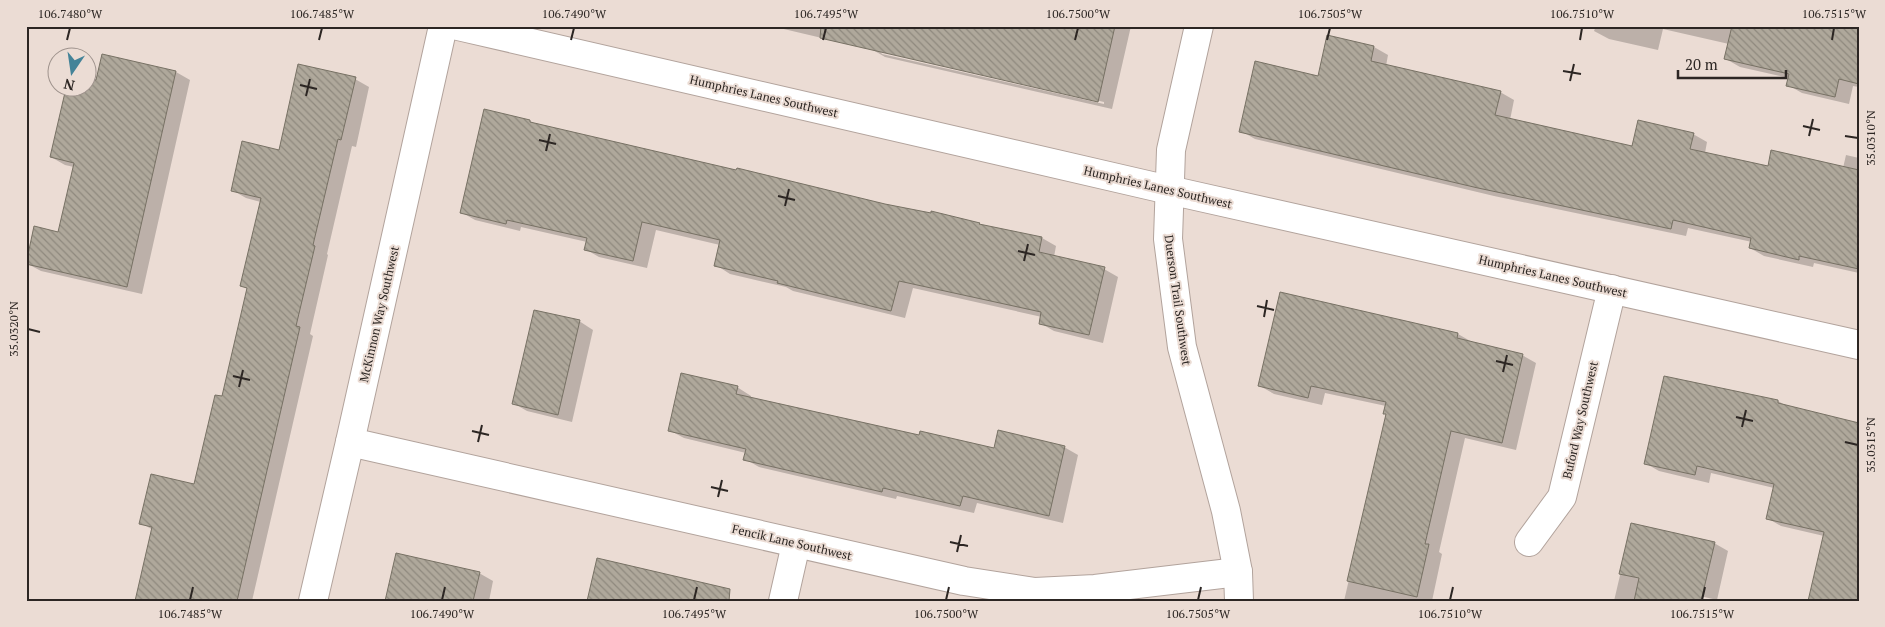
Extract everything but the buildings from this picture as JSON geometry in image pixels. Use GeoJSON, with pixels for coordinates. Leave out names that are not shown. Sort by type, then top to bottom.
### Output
{"type":"FeatureCollection","features":[{"type":"Feature","properties":{"kind":"street","name":"McKinnon Way Southwest"},"geometry":{"type":"LineString","coordinates":[[313,601],[443,26]]}},
{"type":"Feature","properties":{"kind":"street","name":"Humphries Lanes Southwest"},"geometry":{"type":"LineString","coordinates":[[458,26],[1169,190],[1859,345]]}},
{"type":"Feature","properties":{"kind":"street","name":"Duerson Trail Southwest"},"geometry":{"type":"LineString","coordinates":[[1199,26],[1172,150],[1168,239],[1182,347],[1226,511],[1238,572],[1239,601]]}},
{"type":"Feature","properties":{"kind":"street","name":"Buford Way Southwest"},"geometry":{"type":"LineString","coordinates":[[1529,542],[1562,497],[1612,289]]}},
{"type":"Feature","properties":{"kind":"street","name":"Fencik Lane Southwest"},"geometry":{"type":"LineString","coordinates":[[350,442],[964,581],[1035,592],[1095,589],[1238,572]]}},
{"type":"Feature","properties":{"kind":"street"},"geometry":{"type":"LineString","coordinates":[[783,601],[796,544]]}}]}
